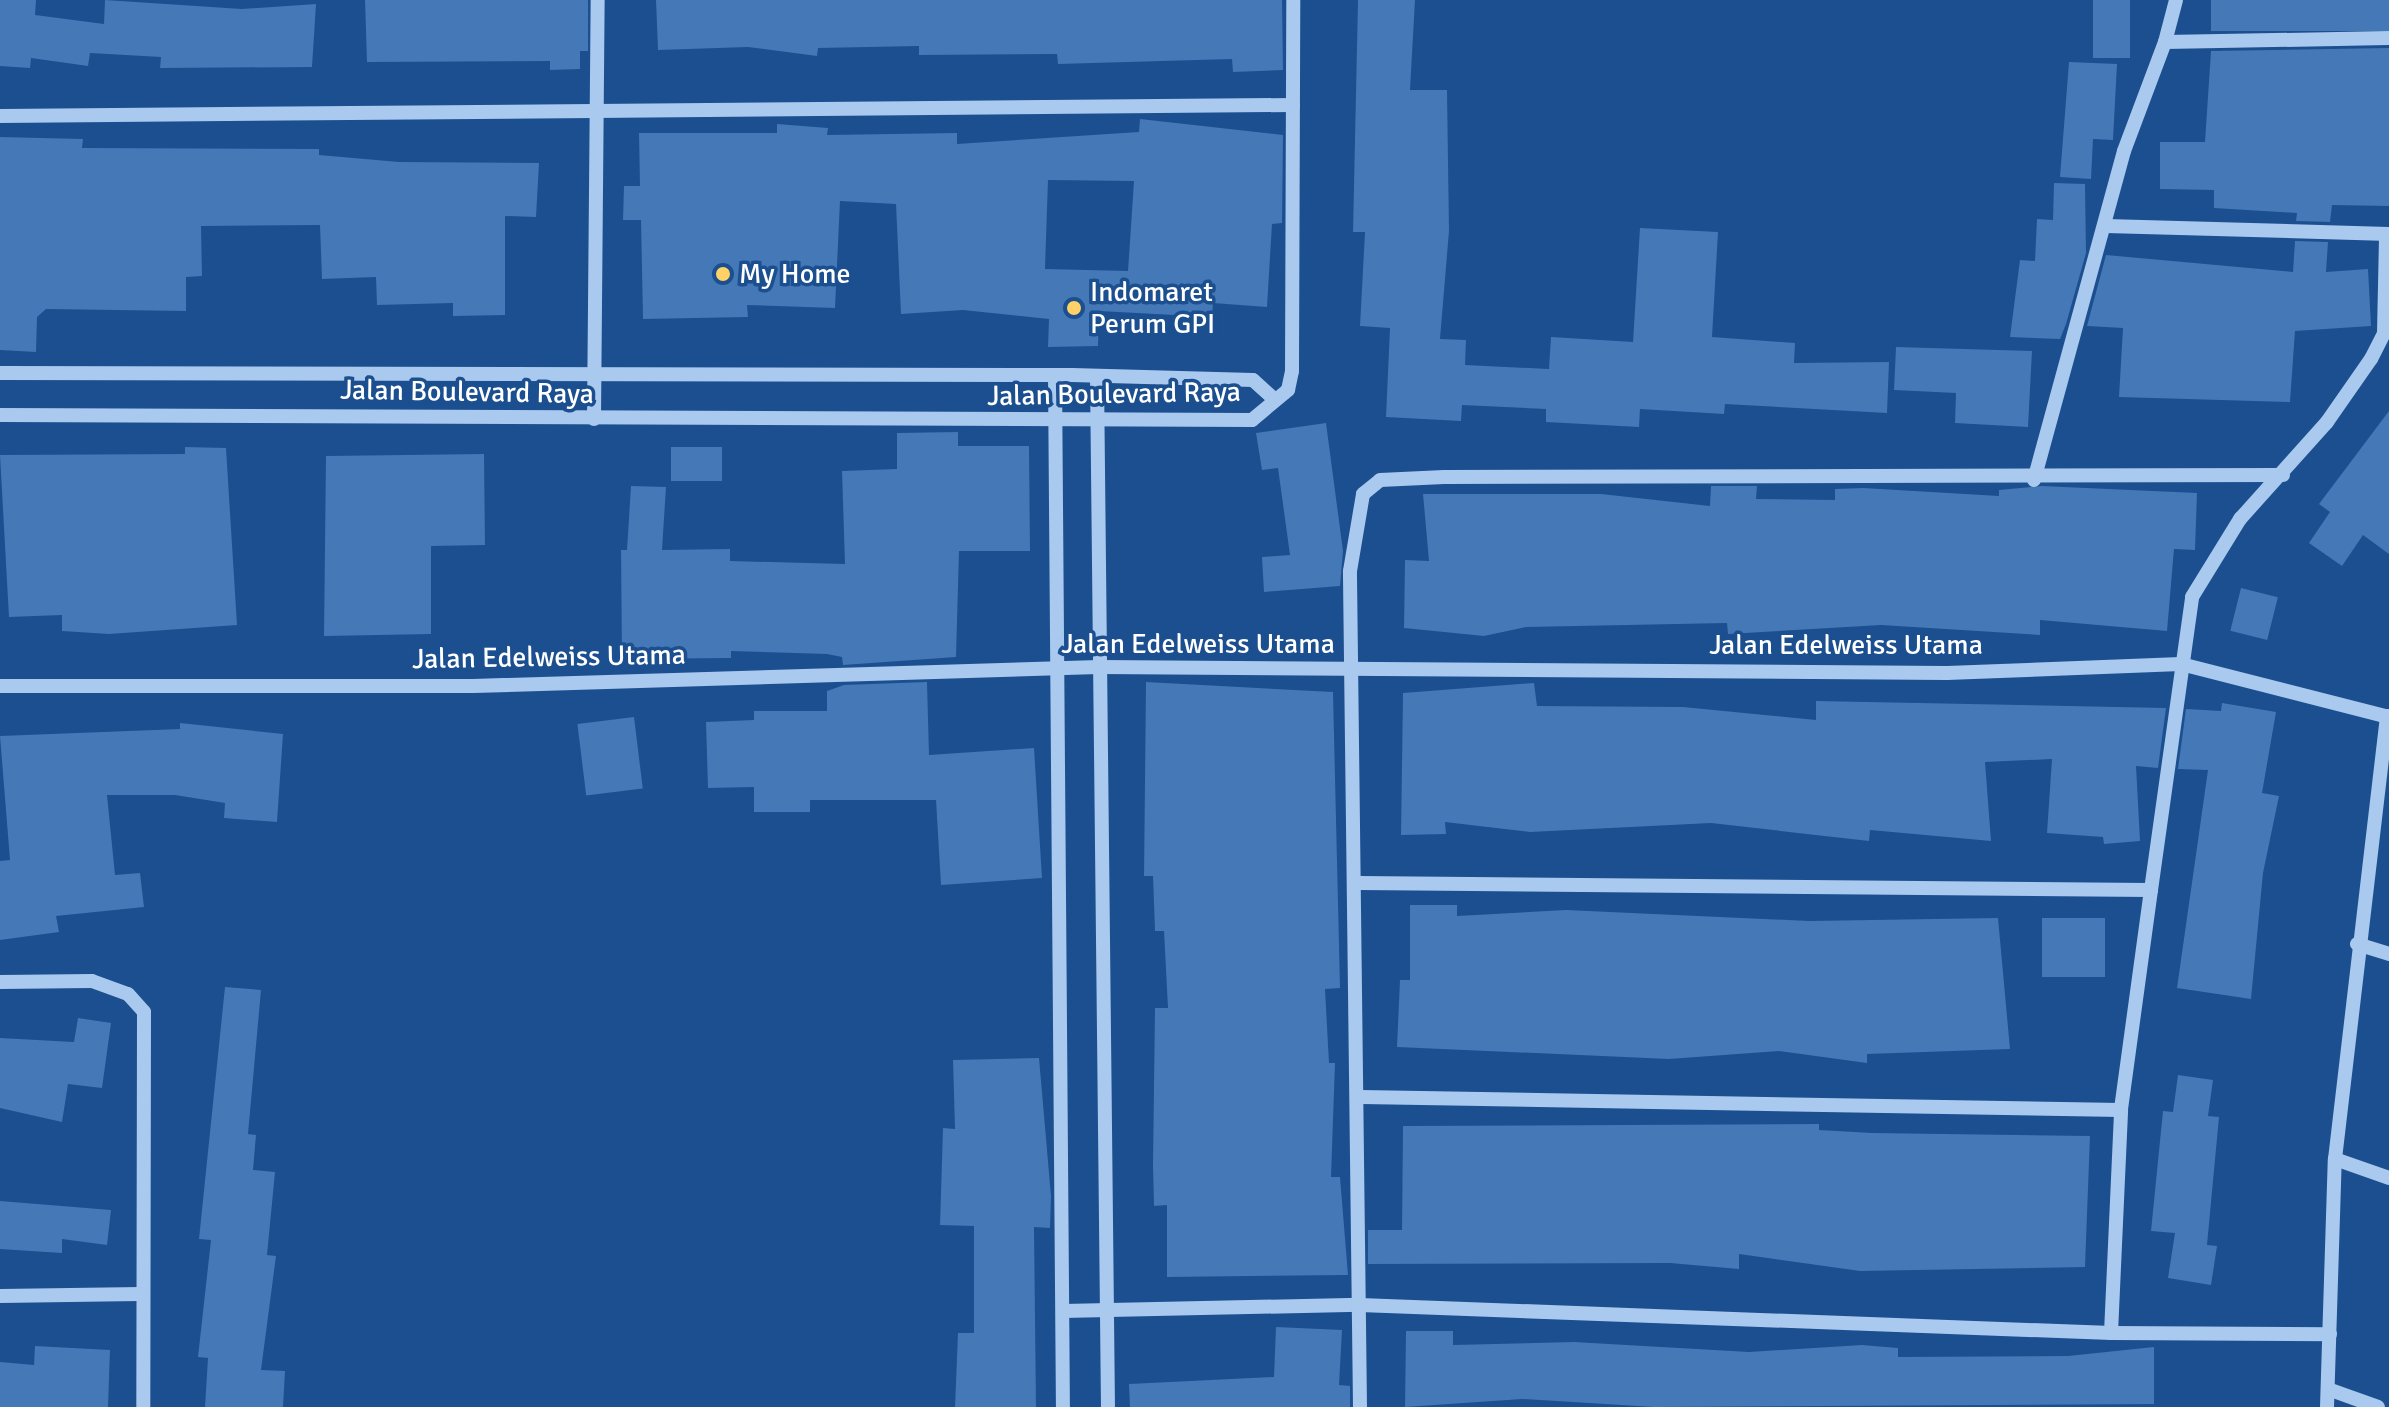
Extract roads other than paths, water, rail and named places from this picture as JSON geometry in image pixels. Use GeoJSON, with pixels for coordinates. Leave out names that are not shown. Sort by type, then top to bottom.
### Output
{"type":"FeatureCollection","features":[{"type":"Feature","properties":{"kind":"street"},"geometry":{"type":"LineString","coordinates":[[594,419],[598,0]]}},
{"type":"Feature","properties":{"kind":"street"},"geometry":{"type":"LineString","coordinates":[[1274,399],[1288,390],[1292,371],[1293,0]]}},
{"type":"Feature","properties":{"kind":"street"},"geometry":{"type":"LineString","coordinates":[[2034,480],[2106,226],[2124,151],[2165,42],[2176,0]]}},
{"type":"Feature","properties":{"kind":"street"},"geometry":{"type":"LineString","coordinates":[[2165,42],[2389,38]]}},
{"type":"Feature","properties":{"kind":"street"},"geometry":{"type":"LineString","coordinates":[[0,116],[1293,105]]}},
{"type":"Feature","properties":{"kind":"street"},"geometry":{"type":"LineString","coordinates":[[2106,226],[2387,234],[2384,333],[2327,422],[2203,569],[2181,664],[2121,1110],[2111,1333]]}},
{"type":"Feature","properties":{"kind":"street","name":"Jalan Boulevard Raya"},"geometry":{"type":"LineString","coordinates":[[0,373],[1055,375],[1253,380],[1274,399],[1246,420],[0,415]]}},
{"type":"Feature","properties":{"kind":"street"},"geometry":{"type":"LineString","coordinates":[[1055,375],[1059,421],[1063,1407]]}},
{"type":"Feature","properties":{"kind":"street"},"geometry":{"type":"LineString","coordinates":[[1097,376],[1108,1407]]}},
{"type":"Feature","properties":{"kind":"street"},"geometry":{"type":"LineString","coordinates":[[1360,1407],[1359,883],[1351,671],[1357,520],[1363,494],[1380,480],[2034,480],[2283,475]]}},
{"type":"Feature","properties":{"kind":"street","name":"Jalan Edelweiss Utama"},"geometry":{"type":"LineString","coordinates":[[0,686],[473,686],[1099,667],[1947,673],[2181,664],[2388,717]]}},
{"type":"Feature","properties":{"kind":"street"},"geometry":{"type":"LineString","coordinates":[[2327,1407],[2335,1159],[2357,944],[2388,717]]}},
{"type":"Feature","properties":{"kind":"street"},"geometry":{"type":"LineString","coordinates":[[1359,883],[2151,890]]}},
{"type":"Feature","properties":{"kind":"street"},"geometry":{"type":"LineString","coordinates":[[2357,944],[2389,954]]}},
{"type":"Feature","properties":{"kind":"street"},"geometry":{"type":"LineString","coordinates":[[0,982],[92,981],[128,994],[144,1012],[140,1294],[143,1407]]}},
{"type":"Feature","properties":{"kind":"street"},"geometry":{"type":"LineString","coordinates":[[1361,1097],[2121,1110]]}},
{"type":"Feature","properties":{"kind":"street"},"geometry":{"type":"LineString","coordinates":[[2335,1159],[2389,1178]]}},
{"type":"Feature","properties":{"kind":"street"},"geometry":{"type":"LineString","coordinates":[[0,1296],[140,1294]]}},
{"type":"Feature","properties":{"kind":"street"},"geometry":{"type":"LineString","coordinates":[[1063,1311],[1360,1305],[2111,1333],[2330,1334]]}},
{"type":"Feature","properties":{"kind":"street"},"geometry":{"type":"LineString","coordinates":[[2328,1389],[2378,1407]]}},
{"type":"Feature","properties":{"kind":"place","name":"My Home"},"geometry":{"type":"Point","coordinates":[723,274]}},
{"type":"Feature","properties":{"kind":"place","name":"Indomaret Perum GPI"},"geometry":{"type":"Point","coordinates":[1074,308]}}]}
